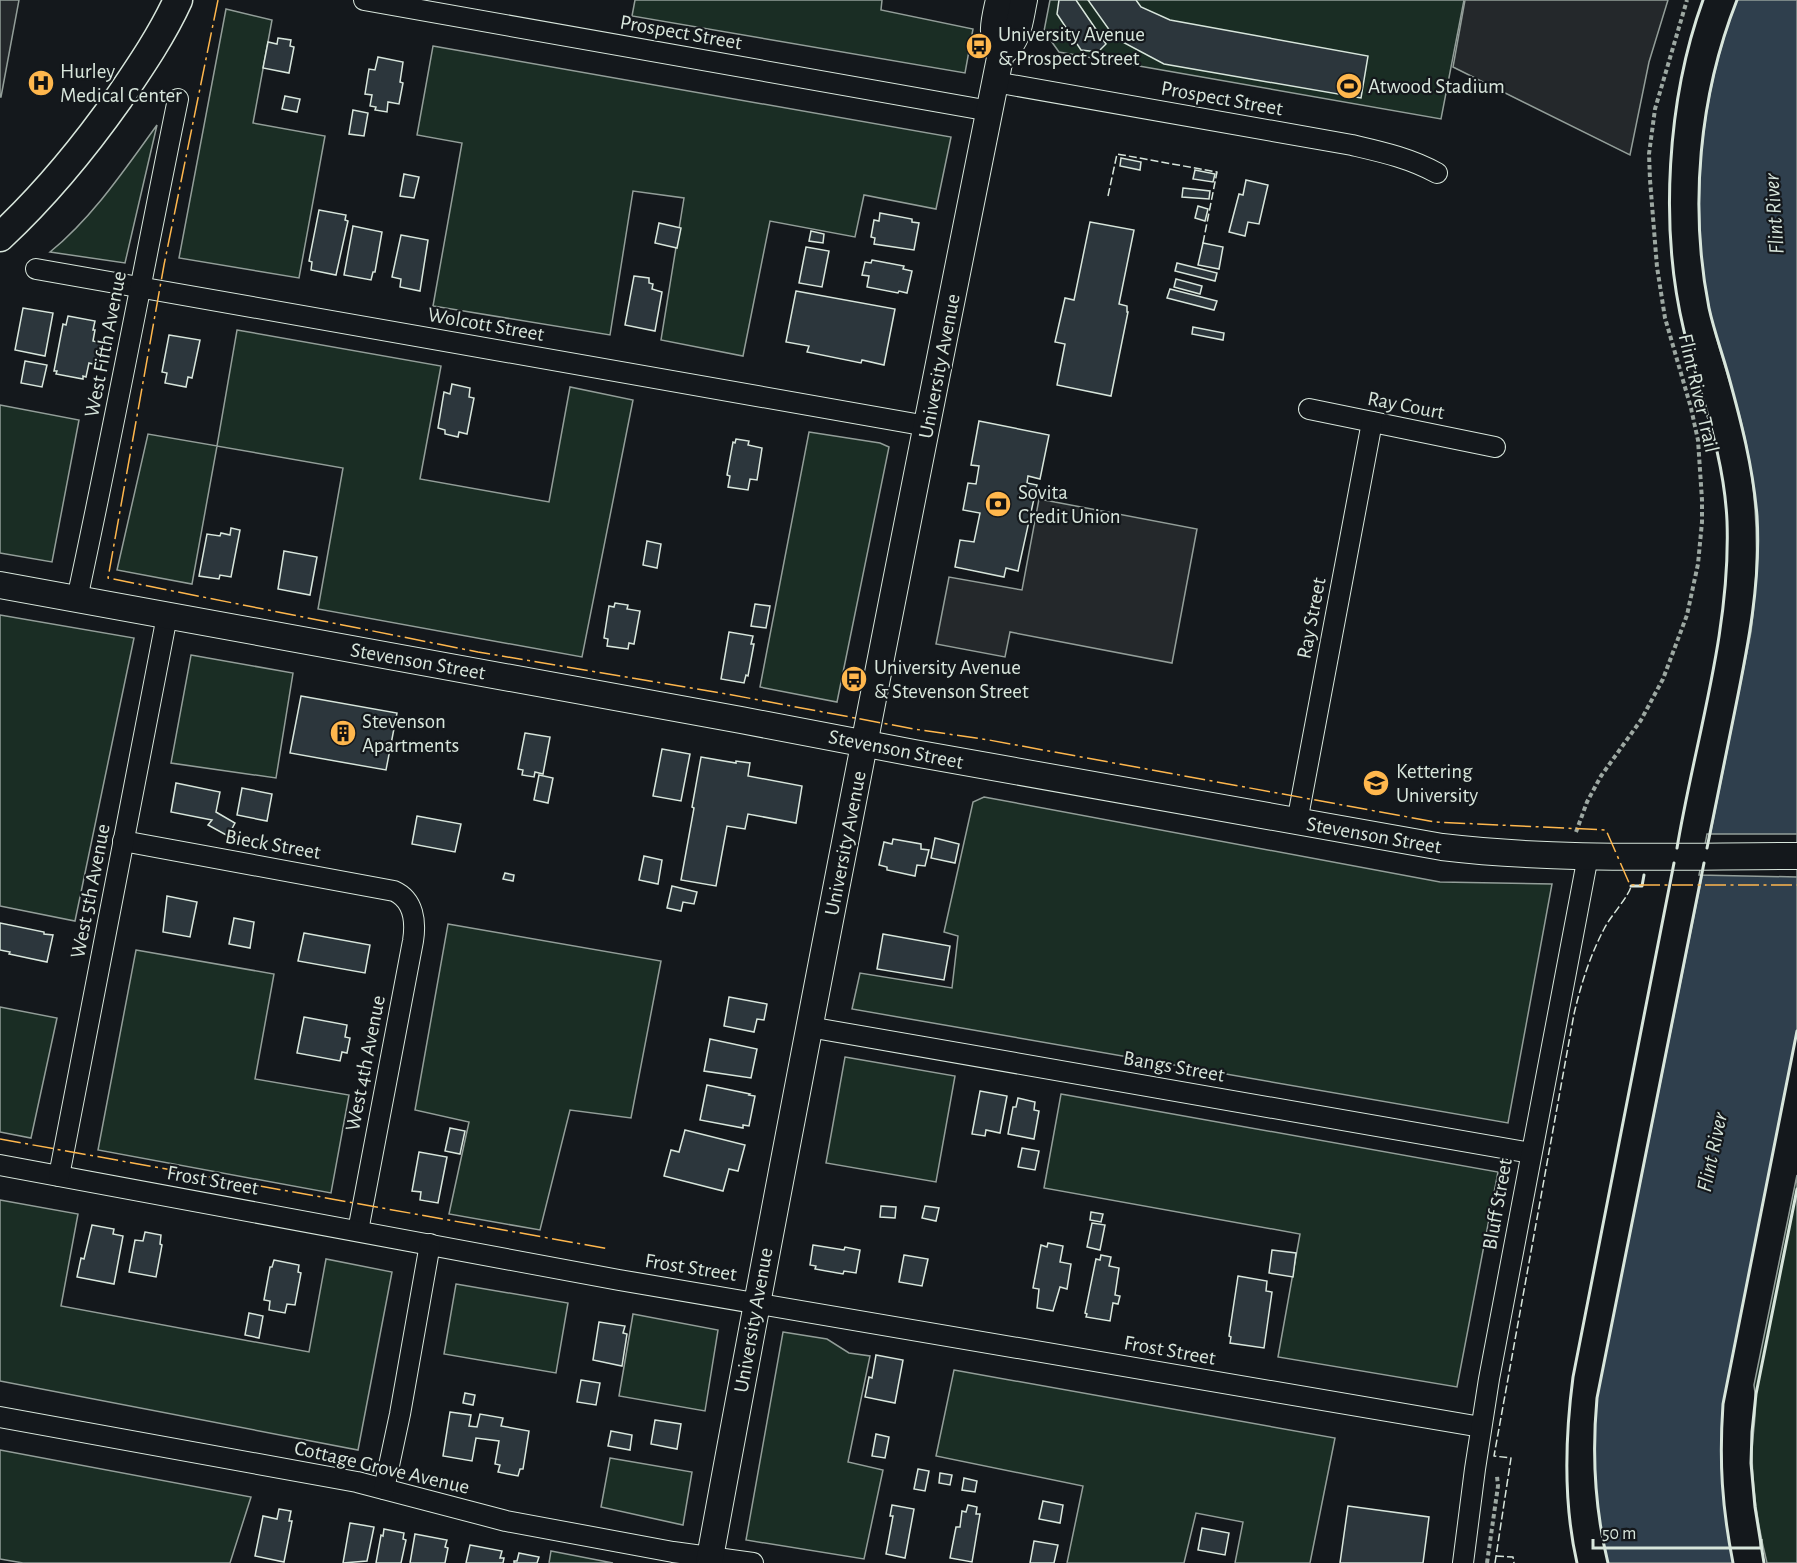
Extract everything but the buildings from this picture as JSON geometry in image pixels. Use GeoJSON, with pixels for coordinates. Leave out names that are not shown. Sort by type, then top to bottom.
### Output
{"type":"FeatureCollection","features":[{"type":"Feature","properties":{"kind":"main road"},"geometry":{"type":"LineString","coordinates":[[0,237],[54,183],[82,149],[144,62],[178,0]]}},
{"type":"Feature","properties":{"kind":"street","name":"Prospect Street"},"geometry":{"type":"LineString","coordinates":[[364,0],[990,111]]}},
{"type":"Feature","properties":{"kind":"street","name":"University Avenue"},"geometry":{"type":"LineString","coordinates":[[999,0],[994,22],[994,37],[1001,53]]}},
{"type":"Feature","properties":{"kind":"street","name":"University Avenue"},"geometry":{"type":"LineString","coordinates":[[709,1560],[809,1027],[995,82],[1001,53],[1008,48],[1017,34],[1024,0]]}},
{"type":"Feature","properties":{"kind":"street","name":"Prospect Street"},"geometry":{"type":"LineString","coordinates":[[995,82],[1352,145],[1412,160],[1437,173]]}},
{"type":"Feature","properties":{"kind":"street","name":"West Fifth Avenue"},"geometry":{"type":"LineString","coordinates":[[77,599],[178,99]]}},
{"type":"Feature","properties":{"kind":"street","name":"Wolcott Street"},"geometry":{"type":"LineString","coordinates":[[36,269],[927,426]]}},
{"type":"Feature","properties":{"kind":"street","name":"Ray Court"},"geometry":{"type":"LineString","coordinates":[[1309,410],[1495,447]]}},
{"type":"Feature","properties":{"kind":"street","name":"Ray Street"},"geometry":{"type":"LineString","coordinates":[[1297,822],[1372,423]]}},
{"type":"Feature","properties":{"kind":"street","name":"Stevenson Street"},"geometry":{"type":"LineString","coordinates":[[0,585],[1297,822],[1453,848],[1502,853],[1581,847],[1647,856],[1797,856]]}},
{"type":"Feature","properties":{"kind":"street","name":"West 5th Avenue"},"geometry":{"type":"LineString","coordinates":[[59,1176],[167,616]]}},
{"type":"Feature","properties":{"kind":"street","name":"Bieck Street"},"geometry":{"type":"LineString","coordinates":[[123,841],[394,891],[400,894],[408,904]]}},
{"type":"Feature","properties":{"kind":"street","name":"Bluff Street"},"geometry":{"type":"LineString","coordinates":[[1463,1563],[1481,1427],[1531,1153],[1581,847]]}},
{"type":"Feature","properties":{"kind":"street","name":"West 4th Avenue"},"geometry":{"type":"LineString","coordinates":[[358,1231],[413,941],[414,920],[408,904]]}},
{"type":"Feature","properties":{"kind":"street","name":"Bangs Street"},"geometry":{"type":"LineString","coordinates":[[809,1027],[1531,1153]]}},
{"type":"Feature","properties":{"kind":"street","name":"Frost Street"},"geometry":{"type":"LineString","coordinates":[[0,1165],[619,1280],[1481,1427]]}},
{"type":"Feature","properties":{"kind":"street"},"geometry":{"type":"LineString","coordinates":[[384,1488],[400,1414],[430,1244]]}},
{"type":"Feature","properties":{"kind":"street","name":"Cottage Grove Avenue"},"geometry":{"type":"LineString","coordinates":[[0,1417],[384,1488],[506,1521],[709,1560],[753,1563]]}},
{"type":"Feature","properties":{"kind":"path","name":"Flint River Trail"},"geometry":{"type":"LineString","coordinates":[[1581,847],[1581,816],[1601,776],[1641,720],[1663,679],[1684,624],[1698,564],[1702,500],[1698,440],[1665,318],[1655,248],[1649,154],[1655,109],[1687,0]]}},
{"type":"Feature","properties":{"kind":"path"},"geometry":{"type":"LineString","coordinates":[[1487,1563],[1498,1486],[1496,1472]]}},
{"type":"Feature","properties":{"kind":"green space"},"geometry":{"type":"Polygon","coordinates":[[[635,0],[882,0],[881,10],[973,29],[965,73],[632,16],[635,0]]]}},
{"type":"Feature","properties":{"kind":"green space","name":"Atwood Stadium"},"geometry":{"type":"Polygon","coordinates":[[[1050,0],[1464,0],[1441,119],[1059,52],[1044,31],[1050,0]]]}},
{"type":"Feature","properties":{"kind":"green space"},"geometry":{"type":"Polygon","coordinates":[[[226,9],[272,20],[253,123],[325,136],[299,278],[179,258],[226,9]]]}},
{"type":"Feature","properties":{"kind":"green space"},"geometry":{"type":"Polygon","coordinates":[[[433,46],[951,137],[936,209],[864,195],[855,237],[770,221],[743,356],[661,340],[684,198],[633,191],[610,335],[433,306],[462,143],[417,135],[433,46]]]}},
{"type":"Feature","properties":{"kind":"green space"},"geometry":{"type":"Polygon","coordinates":[[[157,125],[125,263],[50,252],[94,208],[157,125]]]}},
{"type":"Feature","properties":{"kind":"green space"},"geometry":{"type":"Polygon","coordinates":[[[237,330],[441,366],[420,479],[549,502],[570,387],[633,400],[582,657],[318,609],[343,468],[217,446],[237,330]]]}},
{"type":"Feature","properties":{"kind":"green space"},"geometry":{"type":"Polygon","coordinates":[[[0,405],[79,420],[52,562],[0,553],[0,405]]]}},
{"type":"Feature","properties":{"kind":"green space"},"geometry":{"type":"Polygon","coordinates":[[[809,432],[880,443],[889,447],[837,702],[760,687],[809,432]]]}},
{"type":"Feature","properties":{"kind":"green space"},"geometry":{"type":"Polygon","coordinates":[[[148,434],[217,446],[192,584],[117,570],[148,434]]]}},
{"type":"Feature","properties":{"kind":"green space"},"geometry":{"type":"Polygon","coordinates":[[[0,615],[134,638],[75,921],[0,906],[0,615]]]}},
{"type":"Feature","properties":{"kind":"green space"},"geometry":{"type":"Polygon","coordinates":[[[191,655],[293,673],[276,778],[171,763],[191,655]]]}},
{"type":"Feature","properties":{"kind":"green space"},"geometry":{"type":"Polygon","coordinates":[[[984,797],[1440,882],[1552,884],[1508,1123],[852,1009],[860,973],[952,988],[958,936],[944,932],[973,802],[984,797]]]}},
{"type":"Feature","properties":{"kind":"green space"},"geometry":{"type":"Polygon","coordinates":[[[448,924],[661,961],[631,1118],[570,1110],[540,1230],[449,1214],[469,1122],[415,1110],[448,924]]]}},
{"type":"Feature","properties":{"kind":"green space"},"geometry":{"type":"Polygon","coordinates":[[[136,950],[274,974],[255,1079],[349,1095],[331,1193],[98,1150],[136,950]]]}},
{"type":"Feature","properties":{"kind":"green space"},"geometry":{"type":"Polygon","coordinates":[[[0,1007],[57,1018],[31,1138],[0,1132],[0,1007]]]}},
{"type":"Feature","properties":{"kind":"green space"},"geometry":{"type":"Polygon","coordinates":[[[845,1057],[955,1076],[936,1182],[826,1163],[845,1057]]]}},
{"type":"Feature","properties":{"kind":"green space"},"geometry":{"type":"Polygon","coordinates":[[[1061,1094],[1498,1172],[1457,1387],[1278,1357],[1300,1234],[1044,1188],[1061,1094]]]}},
{"type":"Feature","properties":{"kind":"green space"},"geometry":{"type":"Polygon","coordinates":[[[1797,1175],[1797,1563],[1767,1563],[1758,1521],[1753,1479],[1752,1451],[1756,1401],[1754,1385],[1797,1175]]]}},
{"type":"Feature","properties":{"kind":"green space"},"geometry":{"type":"Polygon","coordinates":[[[0,1200],[78,1214],[61,1306],[309,1352],[326,1259],[392,1272],[358,1450],[0,1381],[0,1200]]]}},
{"type":"Feature","properties":{"kind":"green space"},"geometry":{"type":"Polygon","coordinates":[[[456,1284],[568,1303],[556,1373],[444,1354],[456,1284]]]}},
{"type":"Feature","properties":{"kind":"green space"},"geometry":{"type":"Polygon","coordinates":[[[633,1314],[718,1330],[705,1411],[619,1396],[633,1314]]]}},
{"type":"Feature","properties":{"kind":"green space"},"geometry":{"type":"Polygon","coordinates":[[[783,1332],[827,1339],[849,1353],[870,1356],[848,1462],[883,1470],[864,1559],[746,1540],[783,1332]]]}},
{"type":"Feature","properties":{"kind":"green space"},"geometry":{"type":"Polygon","coordinates":[[[954,1370],[1335,1438],[1310,1563],[1235,1563],[1243,1522],[1196,1513],[1184,1563],[1067,1563],[1083,1486],[936,1456],[954,1370]]]}},
{"type":"Feature","properties":{"kind":"green space"},"geometry":{"type":"Polygon","coordinates":[[[0,1450],[251,1497],[230,1563],[23,1563],[0,1559],[0,1450]]]}},
{"type":"Feature","properties":{"kind":"green space"},"geometry":{"type":"Polygon","coordinates":[[[610,1458],[692,1472],[683,1525],[601,1507],[610,1458]]]}},
{"type":"Feature","properties":{"kind":"green space"},"geometry":{"type":"Polygon","coordinates":[[[551,1551],[613,1563],[549,1563],[551,1551]]]}},
{"type":"Feature","properties":{"kind":"shaded area"},"geometry":{"type":"Polygon","coordinates":[[[0,0],[19,0],[1,97],[0,97],[0,0]]]}},
{"type":"Feature","properties":{"kind":"shaded area"},"geometry":{"type":"Polygon","coordinates":[[[1465,0],[1668,0],[1649,62],[1630,155],[1453,67],[1465,0]]]}},
{"type":"Feature","properties":{"kind":"shaded area"},"geometry":{"type":"Polygon","coordinates":[[[1039,499],[1197,529],[1172,663],[1010,632],[1005,657],[936,644],[949,577],[1022,590],[1039,499]]]}},
{"type":"Feature","properties":{"kind":"water","name":"Flint River"},"geometry":{"type":"Polygon","coordinates":[[[1737,0],[1797,0],[1797,1031],[1723,1404],[1722,1484],[1733,1563],[1608,1563],[1600,1522],[1596,1481],[1597,1398],[1751,632],[1754,605],[1757,552],[1751,474],[1741,421],[1709,307],[1700,230],[1699,191],[1707,113],[1724,37],[1737,0]]]}},
{"type":"Feature","properties":{"kind":"pier"},"geometry":{"type":"Polygon","coordinates":[[[1707,834],[1797,834],[1797,877],[1699,875],[1707,834]]]}},
{"type":"Feature","properties":{"kind":"fence"},"geometry":{"type":"LineString","coordinates":[[1108,196],[1117,154],[1217,172],[1203,243]]}},
{"type":"Feature","properties":{"kind":"fence"},"geometry":{"type":"LineString","coordinates":[[1495,1563],[1511,1458],[1494,1456],[1574,1014],[1594,949],[1631,886]]}},
{"type":"Feature","properties":{"kind":"fence"},"geometry":{"type":"LineString","coordinates":[[1496,1556],[1513,1557],[1514,1563]]}},
{"type":"Feature","properties":{"kind":"wall"},"geometry":{"type":"LineString","coordinates":[[1677,848],[1718,645],[1727,562],[1727,521],[1721,472],[1684,331],[1671,250],[1671,164],[1675,121],[1681,79],[1703,0]]}},
{"type":"Feature","properties":{"kind":"wall"},"geometry":{"type":"LineString","coordinates":[[1707,848],[1752,614],[1758,541],[1753,480],[1746,444],[1709,308],[1700,231],[1699,191],[1706,113],[1724,37],[1737,0]]}},
{"type":"Feature","properties":{"kind":"wall"},"geometry":{"type":"LineString","coordinates":[[1577,1563],[1567,1493],[1568,1423],[1573,1377],[1674,863]]}},
{"type":"Feature","properties":{"kind":"wall"},"geometry":{"type":"LineString","coordinates":[[1608,1563],[1600,1522],[1596,1481],[1597,1398],[1704,863]]}},
{"type":"Feature","properties":{"kind":"wall"},"geometry":{"type":"LineString","coordinates":[[1631,886],[1642,886],[1644,875]]}},
{"type":"Feature","properties":{"kind":"wall"},"geometry":{"type":"LineString","coordinates":[[1733,1563],[1722,1484],[1723,1404],[1797,1031]]}},
{"type":"Feature","properties":{"kind":"wall"},"geometry":{"type":"LineString","coordinates":[[1764,1563],[1755,1507],[1751,1463],[1752,1432],[1756,1394],[1797,1189]]}},
{"type":"Feature","properties":{"kind":"power"},"geometry":{"type":"LineString","coordinates":[[218,0],[164,265],[108,578],[478,652],[727,694],[914,729],[989,740],[1435,822],[1606,830],[1630,885],[1797,885]]}},
{"type":"Feature","properties":{"kind":"power"},"geometry":{"type":"LineString","coordinates":[[0,1139],[609,1249]]}},
{"type":"Feature","properties":{"kind":"place","name":"University Avenue & Prospect Street"},"geometry":{"type":"Point","coordinates":[979,46]}},
{"type":"Feature","properties":{"kind":"place","name":"Hurley Medical Center"},"geometry":{"type":"Point","coordinates":[41,83]}},
{"type":"Feature","properties":{"kind":"place","name":"Atwood Stadium"},"geometry":{"type":"Point","coordinates":[1349,86]}},
{"type":"Feature","properties":{"kind":"place","name":"Sovita Credit Union"},"geometry":{"type":"Point","coordinates":[998,504]}},
{"type":"Feature","properties":{"kind":"place","name":"University Avenue & Stevenson Street"},"geometry":{"type":"Point","coordinates":[854,679]}},
{"type":"Feature","properties":{"kind":"place","name":"Stevenson Apartments"},"geometry":{"type":"Point","coordinates":[343,733]}},
{"type":"Feature","properties":{"kind":"place","name":"Kettering University"},"geometry":{"type":"Point","coordinates":[1376,783]}}]}
